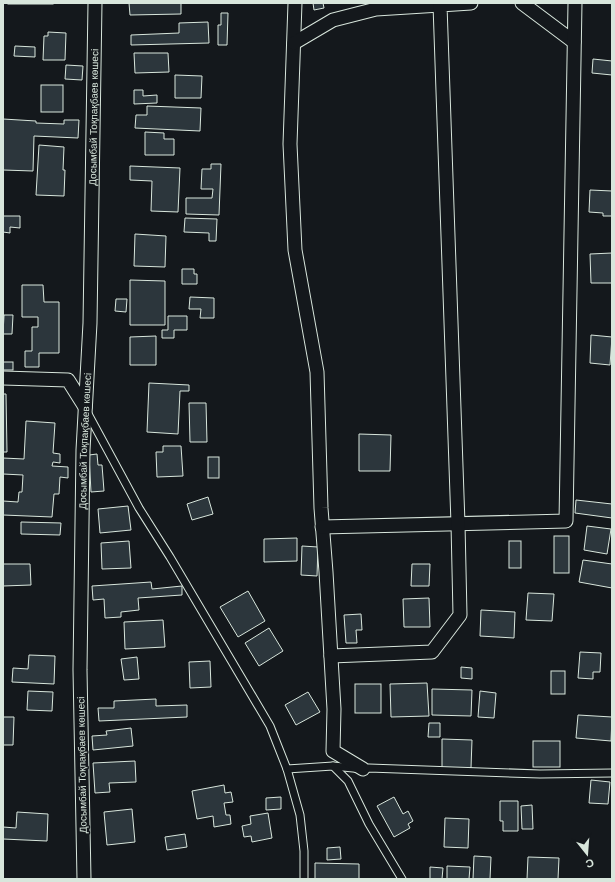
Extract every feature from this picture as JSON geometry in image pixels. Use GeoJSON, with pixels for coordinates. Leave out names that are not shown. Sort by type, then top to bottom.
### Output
{"type":"FeatureCollection","features":[{"type":"Feature","properties":{"kind":"street","name":"Досымбай Тоқпақбаев көшесі"},"geometry":{"type":"LineString","coordinates":[[84,879],[80,670],[82,450],[90,323],[95,3]]}},
{"type":"Feature","properties":{"kind":"street"},"geometry":{"type":"LineString","coordinates":[[295,3],[290,144],[295,250],[317,372],[321,508],[334,709],[333,751],[363,769]]}},
{"type":"Feature","properties":{"kind":"street"},"geometry":{"type":"LineString","coordinates":[[294,43],[334,20],[376,9],[471,3]]}},
{"type":"Feature","properties":{"kind":"street"},"geometry":{"type":"LineString","coordinates":[[522,3],[574,42]]}},
{"type":"Feature","properties":{"kind":"street"},"geometry":{"type":"LineString","coordinates":[[322,526],[566,521],[575,3]]}},
{"type":"Feature","properties":{"kind":"street"},"geometry":{"type":"LineString","coordinates":[[331,656],[432,652],[460,615],[440,4]]}},
{"type":"Feature","properties":{"kind":"street"},"geometry":{"type":"LineString","coordinates":[[3,378],[68,380],[87,373]]}},
{"type":"Feature","properties":{"kind":"street"},"geometry":{"type":"LineString","coordinates":[[68,380],[85,408]]}},
{"type":"Feature","properties":{"kind":"lane"},"geometry":{"type":"LineString","coordinates":[[85,408],[139,508],[170,557],[270,726],[287,769],[300,815],[304,851],[304,879]]}},
{"type":"Feature","properties":{"kind":"lane"},"geometry":{"type":"LineString","coordinates":[[287,769],[333,766],[363,769],[540,774],[612,773]]}},
{"type":"Feature","properties":{"kind":"lane"},"geometry":{"type":"LineString","coordinates":[[333,766],[348,781],[369,824],[402,879]]}},
{"type":"Feature","properties":{"kind":"building"},"geometry":{"type":"Polygon","coordinates":[[[53,3],[53,4],[8,4],[53,3]]]}},
{"type":"Feature","properties":{"kind":"building"},"geometry":{"type":"Polygon","coordinates":[[[129,3],[181,3],[181,14],[130,15],[129,3]]]}},
{"type":"Feature","properties":{"kind":"building"},"geometry":{"type":"Polygon","coordinates":[[[313,3],[323,3],[324,8],[314,10],[313,3]]]}},
{"type":"Feature","properties":{"kind":"building"},"geometry":{"type":"Polygon","coordinates":[[[221,13],[228,13],[227,45],[218,45],[218,25],[221,25],[221,13]]]}},
{"type":"Feature","properties":{"kind":"building"},"geometry":{"type":"Polygon","coordinates":[[[208,22],[209,43],[131,45],[131,35],[179,33],[179,23],[208,22]]]}},
{"type":"Feature","properties":{"kind":"building"},"geometry":{"type":"Polygon","coordinates":[[[48,32],[66,33],[65,60],[43,60],[44,36],[48,36],[48,32]]]}},
{"type":"Feature","properties":{"kind":"building"},"geometry":{"type":"Polygon","coordinates":[[[15,46],[35,47],[35,57],[14,56],[15,46]]]}},
{"type":"Feature","properties":{"kind":"building"},"geometry":{"type":"Polygon","coordinates":[[[134,53],[168,53],[169,72],[135,73],[134,53]]]}},
{"type":"Feature","properties":{"kind":"building"},"geometry":{"type":"Polygon","coordinates":[[[593,59],[612,61],[612,75],[592,73],[593,59]]]}},
{"type":"Feature","properties":{"kind":"building"},"geometry":{"type":"Polygon","coordinates":[[[66,65],[83,66],[82,80],[65,79],[66,65]]]}},
{"type":"Feature","properties":{"kind":"building"},"geometry":{"type":"Polygon","coordinates":[[[175,75],[202,76],[201,98],[175,98],[175,75]]]}},
{"type":"Feature","properties":{"kind":"building"},"geometry":{"type":"Polygon","coordinates":[[[41,85],[63,85],[63,112],[41,112],[41,85]]]}},
{"type":"Feature","properties":{"kind":"building"},"geometry":{"type":"Polygon","coordinates":[[[134,90],[143,90],[143,96],[157,95],[157,103],[134,104],[134,90]]]}},
{"type":"Feature","properties":{"kind":"building"},"geometry":{"type":"Polygon","coordinates":[[[147,106],[201,108],[200,131],[135,128],[136,115],[147,115],[147,106]]]}},
{"type":"Feature","properties":{"kind":"building"},"geometry":{"type":"Polygon","coordinates":[[[3,119],[36,121],[36,123],[64,124],[64,120],[79,120],[78,138],[34,136],[33,171],[3,170],[3,119]]]}},
{"type":"Feature","properties":{"kind":"building"},"geometry":{"type":"Polygon","coordinates":[[[145,132],[164,133],[164,139],[174,139],[174,155],[145,155],[145,132]]]}},
{"type":"Feature","properties":{"kind":"building"},"geometry":{"type":"Polygon","coordinates":[[[39,145],[64,147],[64,196],[36,195],[39,145]]]}},
{"type":"Feature","properties":{"kind":"building"},"geometry":{"type":"Polygon","coordinates":[[[211,164],[221,164],[219,215],[186,214],[186,198],[212,198],[213,189],[201,189],[202,169],[211,169],[211,164]]]}},
{"type":"Feature","properties":{"kind":"building"},"geometry":{"type":"Polygon","coordinates":[[[130,166],[180,168],[178,212],[151,211],[152,181],[130,180],[130,166]]]}},
{"type":"Feature","properties":{"kind":"building"},"geometry":{"type":"Polygon","coordinates":[[[590,190],[612,191],[612,216],[603,216],[603,213],[589,212],[590,190]]]}},
{"type":"Feature","properties":{"kind":"building"},"geometry":{"type":"Polygon","coordinates":[[[3,216],[20,216],[20,228],[10,227],[10,233],[3,232],[3,216]]]}},
{"type":"Feature","properties":{"kind":"building"},"geometry":{"type":"Polygon","coordinates":[[[185,218],[217,219],[216,241],[209,241],[209,233],[184,232],[185,218]]]}},
{"type":"Feature","properties":{"kind":"building"},"geometry":{"type":"Polygon","coordinates":[[[135,234],[166,236],[165,267],[134,266],[135,234]]]}},
{"type":"Feature","properties":{"kind":"building"},"geometry":{"type":"Polygon","coordinates":[[[612,253],[612,283],[591,283],[590,254],[612,253]]]}},
{"type":"Feature","properties":{"kind":"building"},"geometry":{"type":"Polygon","coordinates":[[[182,269],[194,269],[194,274],[197,274],[197,284],[182,284],[182,269]]]}},
{"type":"Feature","properties":{"kind":"building"},"geometry":{"type":"Polygon","coordinates":[[[130,280],[165,281],[165,325],[130,325],[130,280]]]}},
{"type":"Feature","properties":{"kind":"building"},"geometry":{"type":"Polygon","coordinates":[[[22,285],[43,285],[44,302],[59,302],[59,353],[39,353],[39,367],[25,367],[25,351],[32,351],[32,327],[38,327],[38,317],[22,317],[22,285]]]}},
{"type":"Feature","properties":{"kind":"building"},"geometry":{"type":"Polygon","coordinates":[[[190,297],[214,298],[214,318],[200,318],[201,309],[189,309],[190,297]]]}},
{"type":"Feature","properties":{"kind":"building"},"geometry":{"type":"Polygon","coordinates":[[[116,299],[127,299],[126,312],[115,311],[116,299]]]}},
{"type":"Feature","properties":{"kind":"building"},"geometry":{"type":"Polygon","coordinates":[[[4,315],[13,315],[12,334],[3,334],[4,315]]]}},
{"type":"Feature","properties":{"kind":"building"},"geometry":{"type":"Polygon","coordinates":[[[168,316],[187,316],[187,330],[174,330],[174,338],[162,338],[162,330],[168,330],[168,316]]]}},
{"type":"Feature","properties":{"kind":"building"},"geometry":{"type":"Polygon","coordinates":[[[591,335],[612,337],[610,365],[590,363],[591,335]]]}},
{"type":"Feature","properties":{"kind":"building"},"geometry":{"type":"Polygon","coordinates":[[[156,336],[156,365],[130,365],[130,337],[156,336]]]}},
{"type":"Feature","properties":{"kind":"building"},"geometry":{"type":"Polygon","coordinates":[[[3,362],[13,362],[13,370],[3,370],[3,362]]]}},
{"type":"Feature","properties":{"kind":"building"},"geometry":{"type":"Polygon","coordinates":[[[149,383],[189,385],[189,391],[180,391],[178,434],[147,432],[149,383]]]}},
{"type":"Feature","properties":{"kind":"building"},"geometry":{"type":"Polygon","coordinates":[[[3,394],[6,394],[7,452],[3,452],[3,394]]]}},
{"type":"Feature","properties":{"kind":"building"},"geometry":{"type":"Polygon","coordinates":[[[189,403],[206,403],[207,442],[190,442],[189,403]]]}},
{"type":"Feature","properties":{"kind":"building"},"geometry":{"type":"Polygon","coordinates":[[[26,421],[55,423],[53,453],[60,454],[60,463],[53,462],[52,466],[68,467],[68,478],[60,477],[59,494],[54,494],[52,517],[3,515],[3,501],[18,502],[19,492],[22,492],[23,475],[3,474],[3,458],[24,459],[26,421]]]}},
{"type":"Feature","properties":{"kind":"building"},"geometry":{"type":"Polygon","coordinates":[[[359,434],[391,435],[390,471],[359,471],[359,434]]]}},
{"type":"Feature","properties":{"kind":"building"},"geometry":{"type":"Polygon","coordinates":[[[163,446],[181,446],[183,476],[157,477],[156,452],[163,452],[163,446]]]}},
{"type":"Feature","properties":{"kind":"building"},"geometry":{"type":"Polygon","coordinates":[[[97,454],[98,465],[102,465],[104,491],[91,492],[89,455],[97,454]]]}},
{"type":"Feature","properties":{"kind":"building"},"geometry":{"type":"Polygon","coordinates":[[[208,457],[219,457],[219,478],[208,478],[208,457]]]}},
{"type":"Feature","properties":{"kind":"building"},"geometry":{"type":"Polygon","coordinates":[[[208,497],[213,514],[192,520],[187,504],[208,497]]]}},
{"type":"Feature","properties":{"kind":"building"},"geometry":{"type":"Polygon","coordinates":[[[576,500],[612,504],[612,518],[575,513],[576,500]]]}},
{"type":"Feature","properties":{"kind":"building"},"geometry":{"type":"Polygon","coordinates":[[[128,506],[131,530],[100,533],[98,509],[128,506]]]}},
{"type":"Feature","properties":{"kind":"building"},"geometry":{"type":"Polygon","coordinates":[[[21,522],[61,523],[60,535],[21,534],[21,522]]]}},
{"type":"Feature","properties":{"kind":"building"},"geometry":{"type":"Polygon","coordinates":[[[587,526],[611,529],[607,554],[584,550],[587,526]]]}},
{"type":"Feature","properties":{"kind":"building"},"geometry":{"type":"Polygon","coordinates":[[[554,536],[569,536],[569,573],[554,573],[554,536]]]}},
{"type":"Feature","properties":{"kind":"building"},"geometry":{"type":"Polygon","coordinates":[[[297,538],[297,561],[264,562],[264,539],[297,538]]]}},
{"type":"Feature","properties":{"kind":"building"},"geometry":{"type":"Polygon","coordinates":[[[129,541],[131,568],[102,569],[101,543],[129,541]]]}},
{"type":"Feature","properties":{"kind":"building"},"geometry":{"type":"Polygon","coordinates":[[[509,541],[521,541],[521,568],[509,568],[509,541]]]}},
{"type":"Feature","properties":{"kind":"building"},"geometry":{"type":"Polygon","coordinates":[[[302,546],[318,547],[317,576],[301,575],[302,546]]]}},
{"type":"Feature","properties":{"kind":"building"},"geometry":{"type":"Polygon","coordinates":[[[583,560],[612,564],[612,588],[579,582],[583,560]]]}},
{"type":"Feature","properties":{"kind":"building"},"geometry":{"type":"Polygon","coordinates":[[[3,564],[30,564],[31,585],[3,586],[3,564]]]}},
{"type":"Feature","properties":{"kind":"building"},"geometry":{"type":"Polygon","coordinates":[[[412,564],[430,564],[429,586],[411,586],[412,564]]]}},
{"type":"Feature","properties":{"kind":"building"},"geometry":{"type":"Polygon","coordinates":[[[151,582],[152,589],[182,586],[182,595],[138,598],[139,610],[121,612],[121,617],[105,618],[104,599],[93,600],[92,586],[151,582]]]}},
{"type":"Feature","properties":{"kind":"building"},"geometry":{"type":"Polygon","coordinates":[[[248,591],[265,621],[238,637],[220,607],[248,591]]]}},
{"type":"Feature","properties":{"kind":"building"},"geometry":{"type":"Polygon","coordinates":[[[528,593],[554,594],[552,621],[526,620],[528,593]]]}},
{"type":"Feature","properties":{"kind":"building"},"geometry":{"type":"Polygon","coordinates":[[[429,598],[430,627],[404,627],[403,599],[429,598]]]}},
{"type":"Feature","properties":{"kind":"building"},"geometry":{"type":"Polygon","coordinates":[[[481,610],[515,612],[514,638],[480,636],[481,610]]]}},
{"type":"Feature","properties":{"kind":"building"},"geometry":{"type":"Polygon","coordinates":[[[361,614],[362,630],[356,630],[357,643],[346,643],[344,615],[361,614]]]}},
{"type":"Feature","properties":{"kind":"building"},"geometry":{"type":"Polygon","coordinates":[[[163,620],[165,647],[125,649],[124,622],[163,620]]]}},
{"type":"Feature","properties":{"kind":"building"},"geometry":{"type":"Polygon","coordinates":[[[269,628],[283,651],[259,666],[245,643],[269,628]]]}},
{"type":"Feature","properties":{"kind":"building"},"geometry":{"type":"Polygon","coordinates":[[[580,652],[601,653],[600,672],[593,672],[593,679],[578,678],[580,652]]]}},
{"type":"Feature","properties":{"kind":"building"},"geometry":{"type":"Polygon","coordinates":[[[29,655],[55,656],[54,684],[12,682],[13,668],[28,669],[29,655]]]}},
{"type":"Feature","properties":{"kind":"building"},"geometry":{"type":"Polygon","coordinates":[[[137,657],[139,679],[124,680],[121,659],[137,657]]]}},
{"type":"Feature","properties":{"kind":"building"},"geometry":{"type":"Polygon","coordinates":[[[210,661],[211,687],[190,688],[189,662],[210,661]]]}},
{"type":"Feature","properties":{"kind":"building"},"geometry":{"type":"Polygon","coordinates":[[[461,667],[472,668],[472,679],[461,678],[461,667]]]}},
{"type":"Feature","properties":{"kind":"building"},"geometry":{"type":"Polygon","coordinates":[[[551,671],[565,671],[565,694],[551,694],[551,671]]]}},
{"type":"Feature","properties":{"kind":"building"},"geometry":{"type":"Polygon","coordinates":[[[427,683],[429,716],[391,717],[390,684],[427,683]]]}},
{"type":"Feature","properties":{"kind":"building"},"geometry":{"type":"Polygon","coordinates":[[[355,684],[381,684],[381,713],[355,713],[355,684]]]}},
{"type":"Feature","properties":{"kind":"building"},"geometry":{"type":"Polygon","coordinates":[[[432,689],[472,690],[471,716],[432,715],[432,689]]]}},
{"type":"Feature","properties":{"kind":"building"},"geometry":{"type":"Polygon","coordinates":[[[28,691],[53,692],[52,711],[27,710],[28,691]]]}},
{"type":"Feature","properties":{"kind":"building"},"geometry":{"type":"Polygon","coordinates":[[[480,691],[496,693],[494,718],[478,717],[480,691]]]}},
{"type":"Feature","properties":{"kind":"building"},"geometry":{"type":"Polygon","coordinates":[[[308,692],[320,712],[296,725],[285,705],[308,692]]]}},
{"type":"Feature","properties":{"kind":"building"},"geometry":{"type":"Polygon","coordinates":[[[156,699],[156,706],[187,705],[187,717],[99,721],[98,708],[114,708],[114,701],[156,699]]]}},
{"type":"Feature","properties":{"kind":"building"},"geometry":{"type":"Polygon","coordinates":[[[578,715],[612,717],[611,741],[576,738],[578,715]]]}},
{"type":"Feature","properties":{"kind":"building"},"geometry":{"type":"Polygon","coordinates":[[[3,717],[14,717],[13,745],[3,745],[3,717]]]}},
{"type":"Feature","properties":{"kind":"building"},"geometry":{"type":"Polygon","coordinates":[[[429,723],[440,723],[440,737],[428,737],[429,723]]]}},
{"type":"Feature","properties":{"kind":"building"},"geometry":{"type":"Polygon","coordinates":[[[131,728],[133,746],[93,750],[92,736],[107,735],[106,731],[131,728]]]}},
{"type":"Feature","properties":{"kind":"building"},"geometry":{"type":"Polygon","coordinates":[[[442,739],[472,740],[471,768],[442,768],[442,739]]]}},
{"type":"Feature","properties":{"kind":"building"},"geometry":{"type":"Polygon","coordinates":[[[533,741],[560,741],[560,767],[533,767],[533,741]]]}},
{"type":"Feature","properties":{"kind":"building"},"geometry":{"type":"Polygon","coordinates":[[[135,761],[136,782],[109,783],[110,792],[95,793],[93,763],[135,761]]]}},
{"type":"Feature","properties":{"kind":"building"},"geometry":{"type":"Polygon","coordinates":[[[591,780],[610,782],[608,804],[589,803],[591,780]]]}},
{"type":"Feature","properties":{"kind":"building"},"geometry":{"type":"Polygon","coordinates":[[[224,785],[225,793],[231,792],[233,802],[224,803],[226,815],[230,815],[231,824],[214,827],[213,816],[197,819],[192,791],[224,785]]]}},
{"type":"Feature","properties":{"kind":"building"},"geometry":{"type":"Polygon","coordinates":[[[281,797],[281,809],[266,810],[266,798],[281,797]]]}},
{"type":"Feature","properties":{"kind":"building"},"geometry":{"type":"Polygon","coordinates":[[[394,797],[403,814],[408,811],[413,821],[408,824],[410,828],[394,837],[377,806],[394,797]]]}},
{"type":"Feature","properties":{"kind":"building"},"geometry":{"type":"Polygon","coordinates":[[[500,801],[518,801],[518,831],[503,831],[503,821],[500,821],[500,801]]]}},
{"type":"Feature","properties":{"kind":"building"},"geometry":{"type":"Polygon","coordinates":[[[532,805],[533,829],[522,829],[521,806],[532,805]]]}},
{"type":"Feature","properties":{"kind":"building"},"geometry":{"type":"Polygon","coordinates":[[[132,809],[135,842],[107,845],[104,812],[132,809]]]}},
{"type":"Feature","properties":{"kind":"building"},"geometry":{"type":"Polygon","coordinates":[[[17,812],[48,814],[47,841],[3,839],[3,827],[16,828],[17,812]]]}},
{"type":"Feature","properties":{"kind":"building"},"geometry":{"type":"Polygon","coordinates":[[[268,813],[272,838],[252,842],[251,836],[244,837],[242,826],[251,824],[250,816],[268,813]]]}},
{"type":"Feature","properties":{"kind":"building"},"geometry":{"type":"Polygon","coordinates":[[[445,818],[469,819],[468,848],[444,847],[445,818]]]}},
{"type":"Feature","properties":{"kind":"building"},"geometry":{"type":"Polygon","coordinates":[[[185,834],[187,847],[167,850],[165,837],[185,834]]]}},
{"type":"Feature","properties":{"kind":"building"},"geometry":{"type":"Polygon","coordinates":[[[340,847],[341,859],[327,860],[327,848],[340,847]]]}},
{"type":"Feature","properties":{"kind":"building"},"geometry":{"type":"Polygon","coordinates":[[[474,856],[491,857],[490,879],[473,879],[474,856]]]}},
{"type":"Feature","properties":{"kind":"building"},"geometry":{"type":"Polygon","coordinates":[[[528,857],[559,858],[558,879],[527,879],[528,857]]]}},
{"type":"Feature","properties":{"kind":"building"},"geometry":{"type":"Polygon","coordinates":[[[315,863],[359,864],[359,879],[315,879],[315,863]]]}},
{"type":"Feature","properties":{"kind":"building"},"geometry":{"type":"Polygon","coordinates":[[[447,866],[470,867],[469,879],[447,879],[447,866]]]}},
{"type":"Feature","properties":{"kind":"building"},"geometry":{"type":"Polygon","coordinates":[[[430,867],[443,868],[442,879],[430,879],[430,867]]]}}]}
